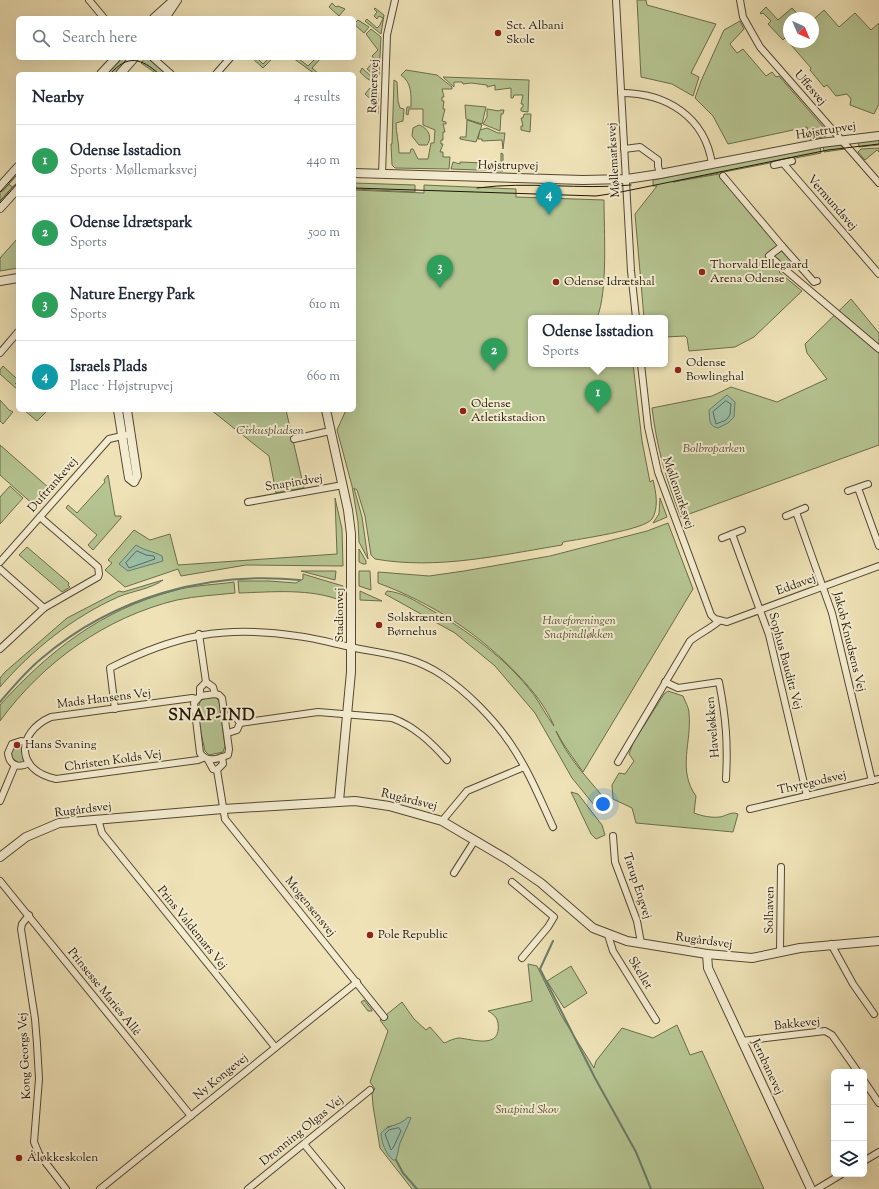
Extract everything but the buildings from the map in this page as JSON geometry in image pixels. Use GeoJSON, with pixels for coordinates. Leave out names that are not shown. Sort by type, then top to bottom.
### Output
{"type":"FeatureCollection","features":[{"type":"Feature","properties":{"kind":"street"},"geometry":{"type":"LineString","coordinates":[[89,0],[102,16]]}},
{"type":"Feature","properties":{"kind":"street"},"geometry":{"type":"LineString","coordinates":[[156,16],[175,0]]}},
{"type":"Feature","properties":{"kind":"street"},"geometry":{"type":"LineString","coordinates":[[166,16],[175,0]]}},
{"type":"Feature","properties":{"kind":"street","name":"Rømersvej"},"geometry":{"type":"LineString","coordinates":[[382,174],[387,35],[395,0]]}},
{"type":"Feature","properties":{"kind":"street","name":"Møllemarksvej"},"geometry":{"type":"LineString","coordinates":[[616,0],[631,270],[636,315]]}},
{"type":"Feature","properties":{"kind":"street","name":"Uffesvej"},"geometry":{"type":"LineString","coordinates":[[740,0],[743,17],[760,47],[879,182]]}},
{"type":"Feature","properties":{"kind":"street"},"geometry":{"type":"LineString","coordinates":[[103,72],[114,60]]}},
{"type":"Feature","properties":{"kind":"street"},"geometry":{"type":"LineString","coordinates":[[122,72],[132,60]]}},
{"type":"Feature","properties":{"kind":"street"},"geometry":{"type":"LineString","coordinates":[[155,60],[169,72]]}},
{"type":"Feature","properties":{"kind":"street"},"geometry":{"type":"LineString","coordinates":[[218,72],[228,60]]}},
{"type":"Feature","properties":{"kind":"street"},"geometry":{"type":"LineString","coordinates":[[621,93],[647,95],[660,99],[679,109],[702,132],[707,143],[712,164]]}},
{"type":"Feature","properties":{"kind":"street","name":"Højstrupvej"},"geometry":{"type":"LineString","coordinates":[[356,173],[583,180],[627,179],[841,139],[879,136]]}},
{"type":"Feature","properties":{"kind":"street"},"geometry":{"type":"LineString","coordinates":[[624,149],[640,147],[658,160],[660,174]]}},
{"type":"Feature","properties":{"kind":"street"},"geometry":{"type":"LineString","coordinates":[[774,165],[792,161]]}},
{"type":"Feature","properties":{"kind":"street","name":"Vermundsvej"},"geometry":{"type":"LineString","coordinates":[[783,163],[879,274]]}},
{"type":"Feature","properties":{"kind":"street"},"geometry":{"type":"LineString","coordinates":[[0,187],[16,169]]}},
{"type":"Feature","properties":{"kind":"street"},"geometry":{"type":"LineString","coordinates":[[723,176],[814,282],[817,280]]}},
{"type":"Feature","properties":{"kind":"street"},"geometry":{"type":"LineString","coordinates":[[0,208],[16,190]]}},
{"type":"Feature","properties":{"kind":"street"},"geometry":{"type":"LineString","coordinates":[[782,246],[769,256],[879,349]]}},
{"type":"Feature","properties":{"kind":"street"},"geometry":{"type":"LineString","coordinates":[[0,281],[16,278]]}},
{"type":"Feature","properties":{"kind":"street"},"geometry":{"type":"LineString","coordinates":[[0,353],[16,334]]}},
{"type":"Feature","properties":{"kind":"street","name":"Møllemarksvej"},"geometry":{"type":"LineString","coordinates":[[641,367],[648,428],[658,472],[711,614],[719,621]]}},
{"type":"Feature","properties":{"kind":"street"},"geometry":{"type":"LineString","coordinates":[[119,412],[127,435]]}},
{"type":"Feature","properties":{"kind":"street"},"geometry":{"type":"LineString","coordinates":[[127,412],[127,435]]}},
{"type":"Feature","properties":{"kind":"street","name":"Stadionvej"},"geometry":{"type":"LineString","coordinates":[[326,412],[348,510],[351,558],[352,647],[339,801]]}},
{"type":"Feature","properties":{"kind":"street"},"geometry":{"type":"LineString","coordinates":[[294,439],[330,431]]}},
{"type":"Feature","properties":{"kind":"street","name":"Duftrankevej"},"geometry":{"type":"LineString","coordinates":[[0,562],[109,439],[127,435]]}},
{"type":"Feature","properties":{"kind":"street"},"geometry":{"type":"LineString","coordinates":[[848,491],[868,484]]}},
{"type":"Feature","properties":{"kind":"street","name":"Snapindvej"},"geometry":{"type":"LineString","coordinates":[[248,502],[343,485]]}},
{"type":"Feature","properties":{"kind":"street"},"geometry":{"type":"LineString","coordinates":[[858,488],[879,546]]}},
{"type":"Feature","properties":{"kind":"street"},"geometry":{"type":"LineString","coordinates":[[786,516],[805,508]]}},
{"type":"Feature","properties":{"kind":"street","name":"Jakob Knudsens Vej"},"geometry":{"type":"LineString","coordinates":[[796,512],[832,613],[872,781]]}},
{"type":"Feature","properties":{"kind":"street"},"geometry":{"type":"LineString","coordinates":[[0,649],[44,608],[98,577],[99,574],[98,568],[40,517]]}},
{"type":"Feature","properties":{"kind":"street"},"geometry":{"type":"LineString","coordinates":[[722,538],[742,530]]}},
{"type":"Feature","properties":{"kind":"street","name":"Sophus Bauditz Vej"},"geometry":{"type":"LineString","coordinates":[[732,534],[769,635],[807,796]]}},
{"type":"Feature","properties":{"kind":"street","name":"Eddavej"},"geometry":{"type":"LineString","coordinates":[[719,621],[727,622],[879,566]]}},
{"type":"Feature","properties":{"kind":"street"},"geometry":{"type":"LineString","coordinates":[[0,569],[44,608]]}},
{"type":"Feature","properties":{"kind":"street"},"geometry":{"type":"LineString","coordinates":[[618,762],[690,641],[700,632],[712,628],[719,621]]}},
{"type":"Feature","properties":{"kind":"street"},"geometry":{"type":"LineString","coordinates":[[115,709],[110,668],[139,652],[167,642],[199,634],[267,632],[298,636],[407,657],[443,676],[468,697],[496,725],[511,744],[554,827]]}},
{"type":"Feature","properties":{"kind":"street"},"geometry":{"type":"LineString","coordinates":[[199,634],[206,682],[213,687],[215,694],[219,694],[222,698],[228,733],[228,755],[222,757],[223,764],[217,770],[213,769],[200,753],[194,703],[198,697],[200,688],[206,682]]}},
{"type":"Feature","properties":{"kind":"street","name":"Haveløkken"},"geometry":{"type":"LineString","coordinates":[[665,682],[678,688],[719,682],[726,716],[728,745],[726,779]]}},
{"type":"Feature","properties":{"kind":"street","name":"Mads Hansens Vej"},"geometry":{"type":"LineString","coordinates":[[26,742],[30,730],[38,722],[51,717],[215,694]]}},
{"type":"Feature","properties":{"kind":"street"},"geometry":{"type":"LineString","coordinates":[[240,723],[318,712],[392,718],[404,722],[422,736],[446,760]]}},
{"type":"Feature","properties":{"kind":"street"},"geometry":{"type":"LineString","coordinates":[[225,717],[235,716],[240,723]]}},
{"type":"Feature","properties":{"kind":"street"},"geometry":{"type":"LineString","coordinates":[[228,733],[237,730],[240,723]]}},
{"type":"Feature","properties":{"kind":"street"},"geometry":{"type":"LineString","coordinates":[[16,742],[26,742],[28,763],[20,766],[15,765],[8,758],[9,748],[16,742]]}},
{"type":"Feature","properties":{"kind":"street","name":"Christen Kolds Vej"},"geometry":{"type":"LineString","coordinates":[[28,763],[43,777],[56,779],[222,757]]}},
{"type":"Feature","properties":{"kind":"street"},"geometry":{"type":"LineString","coordinates":[[0,801],[15,765]]}},
{"type":"Feature","properties":{"kind":"street"},"geometry":{"type":"LineString","coordinates":[[442,820],[467,791],[524,767]]}},
{"type":"Feature","properties":{"kind":"street","name":"Mogensensvej"},"geometry":{"type":"LineString","coordinates":[[217,770],[225,820],[384,1017]]}},
{"type":"Feature","properties":{"kind":"street","name":"Thyregodsvej"},"geometry":{"type":"LineString","coordinates":[[750,809],[879,779]]}},
{"type":"Feature","properties":{"kind":"street","name":"Rugårdsvej"},"geometry":{"type":"LineString","coordinates":[[0,857],[26,836],[59,823],[339,801],[389,806],[442,820],[541,883],[593,928],[608,935],[641,943],[707,954],[752,958],[831,944],[879,941]]}},
{"type":"Feature","properties":{"kind":"street","name":"Prins Valdemars Vej"},"geometry":{"type":"LineString","coordinates":[[98,819],[102,833],[275,1047]]}},
{"type":"Feature","properties":{"kind":"street","name":"Tarup Engvej"},"geometry":{"type":"LineString","coordinates":[[613,836],[615,862],[637,921],[641,943]]}},
{"type":"Feature","properties":{"kind":"street"},"geometry":{"type":"LineString","coordinates":[[454,873],[475,840]]}},
{"type":"Feature","properties":{"kind":"street","name":"Solhaven"},"geometry":{"type":"LineString","coordinates":[[780,952],[781,867]]}},
{"type":"Feature","properties":{"kind":"street","name":"Prinsesse Maries Allé"},"geometry":{"type":"LineString","coordinates":[[0,881],[191,1116]]}},
{"type":"Feature","properties":{"kind":"street"},"geometry":{"type":"LineString","coordinates":[[512,882],[554,917],[548,928],[522,958]]}},
{"type":"Feature","properties":{"kind":"street","name":"Kong Georgs Vej"},"geometry":{"type":"LineString","coordinates":[[29,915],[20,929],[35,1019],[37,1044],[39,1078],[34,1142],[39,1154],[66,1189]]}},
{"type":"Feature","properties":{"kind":"street","name":"Skellet"},"geometry":{"type":"LineString","coordinates":[[608,935],[614,951],[656,1020]]}},
{"type":"Feature","properties":{"kind":"street"},"geometry":{"type":"LineString","coordinates":[[831,944],[853,984],[874,1014]]}},
{"type":"Feature","properties":{"kind":"street","name":"Jernbanevej"},"geometry":{"type":"LineString","coordinates":[[707,954],[708,968],[811,1189]]}},
{"type":"Feature","properties":{"kind":"street","name":"Ny Kongevej"},"geometry":{"type":"LineString","coordinates":[[100,1189],[357,982]]}},
{"type":"Feature","properties":{"kind":"street","name":"Bakkevej"},"geometry":{"type":"LineString","coordinates":[[742,1041],[825,1031],[832,1035],[856,1069]]}},
{"type":"Feature","properties":{"kind":"street"},"geometry":{"type":"LineString","coordinates":[[867,1085],[879,1103]]}},
{"type":"Feature","properties":{"kind":"street","name":"Dronning Olgas Vej"},"geometry":{"type":"LineString","coordinates":[[248,1189],[370,1090]]}},
{"type":"Feature","properties":{"kind":"street"},"geometry":{"type":"LineString","coordinates":[[304,1144],[341,1189]]}},
{"type":"Feature","properties":{"kind":"street"},"geometry":{"type":"LineString","coordinates":[[867,1159],[879,1152]]}},
{"type":"Feature","properties":{"kind":"street"},"geometry":{"type":"LineString","coordinates":[[817,1189],[837,1177]]}},
{"type":"Feature","properties":{"kind":"green space"},"geometry":{"type":"Polygon","coordinates":[[[637,0],[646,0],[647,5],[716,24],[691,73],[699,77],[693,96],[672,84],[641,77],[637,0]]]}},
{"type":"Feature","properties":{"kind":"green space"},"geometry":{"type":"Polygon","coordinates":[[[332,3],[336,7],[338,6],[345,9],[339,16],[329,7],[332,3]]]}},
{"type":"Feature","properties":{"kind":"green space"},"geometry":{"type":"Polygon","coordinates":[[[766,7],[778,20],[783,16],[783,40],[768,24],[771,21],[763,13],[760,13],[766,7]]]}},
{"type":"Feature","properties":{"kind":"green space"},"geometry":{"type":"Polygon","coordinates":[[[375,8],[384,15],[381,34],[365,21],[367,19],[377,28],[380,25],[383,18],[379,16],[377,19],[374,16],[377,12],[374,9],[375,8]]]}},
{"type":"Feature","properties":{"kind":"green space"},"geometry":{"type":"Polygon","coordinates":[[[792,8],[796,12],[787,12],[792,8]]]}},
{"type":"Feature","properties":{"kind":"green space"},"geometry":{"type":"Polygon","coordinates":[[[824,10],[839,27],[855,13],[871,30],[879,23],[879,104],[874,114],[850,105],[851,99],[847,94],[836,96],[827,85],[824,87],[810,70],[811,68],[794,48],[819,48],[819,15],[824,10]]]}},
{"type":"Feature","properties":{"kind":"green space"},"geometry":{"type":"Polygon","coordinates":[[[358,20],[369,27],[364,33],[356,26],[356,22],[358,20]]]}},
{"type":"Feature","properties":{"kind":"green space"},"geometry":{"type":"Polygon","coordinates":[[[740,21],[744,29],[730,44],[737,53],[743,49],[766,76],[772,72],[776,77],[779,76],[825,129],[826,136],[811,140],[807,127],[728,144],[713,116],[695,98],[724,30],[740,21]]]}},
{"type":"Feature","properties":{"kind":"green space"},"geometry":{"type":"Polygon","coordinates":[[[371,29],[381,37],[379,75],[374,75],[367,69],[375,60],[372,56],[378,50],[366,34],[371,29]]]}},
{"type":"Feature","properties":{"kind":"green space"},"geometry":{"type":"Polygon","coordinates":[[[117,60],[127,60],[116,72],[105,72],[117,60]]]}},
{"type":"Feature","properties":{"kind":"green space"},"geometry":{"type":"Polygon","coordinates":[[[143,60],[150,60],[164,72],[154,72],[141,63],[143,60]]]}},
{"type":"Feature","properties":{"kind":"green space"},"geometry":{"type":"Polygon","coordinates":[[[254,60],[259,60],[263,64],[267,60],[271,60],[263,68],[254,60]]]}},
{"type":"Feature","properties":{"kind":"green space"},"geometry":{"type":"Polygon","coordinates":[[[296,60],[300,60],[308,66],[314,60],[319,60],[312,68],[317,72],[312,72],[296,60]]]}},
{"type":"Feature","properties":{"kind":"green space"},"geometry":{"type":"Polygon","coordinates":[[[362,68],[373,78],[378,78],[378,81],[373,81],[366,78],[360,72],[362,68]]]}},
{"type":"Feature","properties":{"kind":"green space"},"geometry":{"type":"Polygon","coordinates":[[[406,70],[437,75],[452,87],[452,89],[442,89],[444,97],[442,97],[442,101],[444,101],[443,109],[445,109],[442,121],[446,122],[446,124],[443,124],[445,132],[443,132],[443,140],[441,140],[441,144],[443,144],[440,152],[443,152],[443,157],[450,157],[449,169],[395,168],[392,165],[391,144],[394,80],[397,82],[400,108],[404,109],[403,121],[396,123],[399,153],[410,153],[411,149],[413,149],[418,159],[428,159],[431,143],[434,143],[435,130],[423,125],[423,109],[409,109],[408,115],[406,114],[407,107],[411,107],[411,93],[409,85],[405,78],[401,75],[406,70]]]}},
{"type":"Feature","properties":{"kind":"green space"},"geometry":{"type":"Polygon","coordinates":[[[443,77],[529,80],[528,112],[521,111],[521,108],[523,107],[523,104],[521,104],[523,95],[514,95],[513,98],[511,98],[511,88],[495,90],[495,85],[487,87],[487,85],[471,83],[463,84],[462,82],[454,82],[454,87],[443,77]]]}},
{"type":"Feature","properties":{"kind":"green space"},"geometry":{"type":"Polygon","coordinates":[[[370,88],[378,93],[378,114],[372,108],[376,104],[365,94],[370,88]]]}},
{"type":"Feature","properties":{"kind":"green space"},"geometry":{"type":"Polygon","coordinates":[[[465,105],[486,107],[482,124],[466,119],[465,105]]]}},
{"type":"Feature","properties":{"kind":"green space"},"geometry":{"type":"Polygon","coordinates":[[[487,109],[499,111],[504,110],[503,114],[501,114],[500,131],[483,124],[487,117],[487,109]]]}},
{"type":"Feature","properties":{"kind":"green space"},"geometry":{"type":"Polygon","coordinates":[[[524,114],[531,114],[530,132],[521,130],[521,126],[523,126],[521,118],[523,118],[524,114]]]}},
{"type":"Feature","properties":{"kind":"green space"},"geometry":{"type":"Polygon","coordinates":[[[467,120],[482,125],[476,142],[460,139],[460,137],[466,137],[467,120]]]}},
{"type":"Feature","properties":{"kind":"green space"},"geometry":{"type":"Polygon","coordinates":[[[419,125],[425,128],[429,133],[430,139],[427,145],[419,145],[412,136],[413,128],[419,125]]]}},
{"type":"Feature","properties":{"kind":"green space"},"geometry":{"type":"Polygon","coordinates":[[[487,128],[498,133],[505,133],[503,149],[502,140],[482,141],[482,139],[478,139],[480,130],[487,128]]]}},
{"type":"Feature","properties":{"kind":"green space"},"geometry":{"type":"Polygon","coordinates":[[[879,139],[879,145],[859,147],[858,141],[879,139]]]}},
{"type":"Feature","properties":{"kind":"green space"},"geometry":{"type":"Polygon","coordinates":[[[837,143],[845,149],[824,152],[823,145],[837,143]]]}},
{"type":"Feature","properties":{"kind":"green space"},"geometry":{"type":"Polygon","coordinates":[[[820,146],[821,153],[673,182],[719,174],[791,260],[779,272],[802,291],[754,337],[735,347],[689,351],[687,338],[685,336],[668,337],[668,315],[644,315],[635,214],[657,186],[653,186],[653,180],[820,146]]]}},
{"type":"Feature","properties":{"kind":"green space"},"geometry":{"type":"Polygon","coordinates":[[[879,148],[879,152],[877,150],[865,160],[858,152],[861,149],[879,148]]]}},
{"type":"Feature","properties":{"kind":"green space"},"geometry":{"type":"Polygon","coordinates":[[[501,153],[503,154],[503,171],[451,169],[453,162],[460,164],[460,162],[485,163],[485,161],[489,163],[496,161],[497,163],[501,163],[501,153]]]}},
{"type":"Feature","properties":{"kind":"green space"},"geometry":{"type":"Polygon","coordinates":[[[6,182],[15,189],[0,205],[0,189],[6,182]]]}},
{"type":"Feature","properties":{"kind":"green space"},"geometry":{"type":"Polygon","coordinates":[[[356,183],[415,185],[415,192],[356,189],[356,183]]]}},
{"type":"Feature","properties":{"kind":"green space"},"geometry":{"type":"Polygon","coordinates":[[[424,185],[516,189],[516,197],[604,200],[604,277],[603,293],[598,315],[528,315],[528,367],[633,367],[642,441],[650,482],[653,480],[656,495],[656,510],[652,519],[647,523],[625,530],[563,542],[562,545],[492,557],[445,562],[398,562],[375,559],[371,555],[365,516],[357,490],[354,488],[362,517],[368,559],[359,542],[358,522],[352,486],[337,430],[345,412],[356,412],[356,190],[424,193],[424,185]]]}},
{"type":"Feature","properties":{"kind":"green space"},"geometry":{"type":"Polygon","coordinates":[[[16,240],[16,268],[0,271],[0,258],[16,240]]]}},
{"type":"Feature","properties":{"kind":"green space","name":"Bolbroparken"},"geometry":{"type":"Polygon","coordinates":[[[851,299],[879,333],[879,445],[681,517],[663,464],[652,408],[712,396],[731,387],[777,402],[827,379],[807,353],[805,344],[851,299]]]}},
{"type":"Feature","properties":{"kind":"green space"},"geometry":{"type":"Polygon","coordinates":[[[3,366],[16,378],[16,388],[0,374],[0,370],[3,366]]]}},
{"type":"Feature","properties":{"kind":"green space"},"geometry":{"type":"Polygon","coordinates":[[[0,400],[9,410],[13,412],[3,424],[0,421],[0,400]]]}},
{"type":"Feature","properties":{"kind":"green space"},"geometry":{"type":"Polygon","coordinates":[[[26,412],[46,412],[37,421],[26,412]]]}},
{"type":"Feature","properties":{"kind":"green space","name":"Cirkuspladsen"},"geometry":{"type":"Polygon","coordinates":[[[214,412],[286,412],[304,488],[276,493],[269,456],[214,412]]]}},
{"type":"Feature","properties":{"kind":"green space"},"geometry":{"type":"Polygon","coordinates":[[[0,445],[49,488],[35,506],[0,475],[0,445]]]}},
{"type":"Feature","properties":{"kind":"green space"},"geometry":{"type":"Polygon","coordinates":[[[108,475],[115,516],[121,516],[121,518],[93,550],[88,545],[97,535],[66,508],[68,505],[77,513],[105,482],[104,480],[108,475]]]}},
{"type":"Feature","properties":{"kind":"green space"},"geometry":{"type":"Polygon","coordinates":[[[10,486],[23,498],[0,524],[0,497],[10,486]]]}},
{"type":"Feature","properties":{"kind":"green space"},"geometry":{"type":"Polygon","coordinates":[[[335,498],[342,529],[343,566],[246,565],[181,576],[178,569],[125,587],[105,570],[112,563],[108,560],[134,530],[150,540],[170,534],[178,565],[337,554],[335,498]]]}},
{"type":"Feature","properties":{"kind":"green space"},"geometry":{"type":"Polygon","coordinates":[[[660,498],[667,517],[653,523],[659,514],[660,498]]]}},
{"type":"Feature","properties":{"kind":"green space","name":"Haveforeningen Snapindløkken"},"geometry":{"type":"Polygon","coordinates":[[[668,523],[693,589],[583,772],[556,731],[571,758],[604,798],[602,811],[599,811],[572,778],[535,713],[495,666],[455,633],[385,594],[387,591],[412,599],[471,635],[498,657],[523,682],[534,695],[554,726],[539,700],[519,676],[488,647],[454,621],[417,600],[378,583],[378,572],[429,576],[464,571],[550,556],[647,531],[668,523]]]}},
{"type":"Feature","properties":{"kind":"green space"},"geometry":{"type":"Polygon","coordinates":[[[27,547],[69,583],[68,585],[70,587],[62,592],[19,555],[27,547]]]}},
{"type":"Feature","properties":{"kind":"green space"},"geometry":{"type":"Polygon","coordinates":[[[359,549],[366,561],[366,564],[359,562],[359,549]]]}},
{"type":"Feature","properties":{"kind":"green space"},"geometry":{"type":"Polygon","coordinates":[[[301,571],[336,571],[335,580],[301,571]]]}},
{"type":"Feature","properties":{"kind":"green space"},"geometry":{"type":"Polygon","coordinates":[[[359,571],[370,571],[371,590],[359,586],[359,571]]]}},
{"type":"Feature","properties":{"kind":"green space"},"geometry":{"type":"Polygon","coordinates":[[[303,574],[343,586],[342,601],[304,592],[239,593],[238,581],[296,583],[303,579],[303,574]]]}},
{"type":"Feature","properties":{"kind":"green space"},"geometry":{"type":"Polygon","coordinates":[[[163,580],[153,586],[118,597],[85,614],[54,636],[26,660],[0,687],[0,678],[5,672],[67,618],[119,591],[123,592],[163,580]]]}},
{"type":"Feature","properties":{"kind":"green space"},"geometry":{"type":"Polygon","coordinates":[[[234,582],[235,593],[177,600],[125,618],[101,630],[56,661],[17,700],[0,721],[0,705],[19,685],[57,650],[100,621],[122,609],[173,591],[195,586],[234,582]]]}},
{"type":"Feature","properties":{"kind":"green space"},"geometry":{"type":"Polygon","coordinates":[[[360,591],[382,601],[360,600],[360,591]]]}},
{"type":"Feature","properties":{"kind":"green space"},"geometry":{"type":"Polygon","coordinates":[[[668,691],[683,696],[689,711],[686,766],[690,786],[696,796],[694,813],[713,817],[720,817],[733,813],[738,814],[733,832],[636,823],[632,808],[613,799],[612,785],[619,773],[625,774],[634,761],[629,754],[633,743],[664,694],[668,691]]]}},
{"type":"Feature","properties":{"kind":"green space"},"geometry":{"type":"Polygon","coordinates":[[[215,697],[219,701],[225,746],[223,752],[209,755],[205,751],[198,712],[200,702],[202,700],[215,697]]]}},
{"type":"Feature","properties":{"kind":"green space"},"geometry":{"type":"Polygon","coordinates":[[[23,744],[22,754],[24,762],[19,763],[12,758],[11,752],[14,746],[23,744]]]}},
{"type":"Feature","properties":{"kind":"green space"},"geometry":{"type":"Polygon","coordinates":[[[571,792],[578,794],[602,825],[605,835],[596,839],[591,834],[571,792]]]}},
{"type":"Feature","properties":{"kind":"green space","name":"Snapind Skov"},"geometry":{"type":"Polygon","coordinates":[[[528,964],[537,966],[561,1015],[594,1068],[596,1061],[622,1028],[653,1038],[677,1025],[690,1055],[702,1051],[764,1189],[412,1189],[380,1148],[373,1106],[372,1092],[375,1089],[370,1082],[388,1031],[380,1020],[402,1002],[414,1019],[426,1030],[430,1027],[444,1043],[459,1038],[485,1041],[491,1040],[495,1037],[498,1031],[497,1019],[488,1011],[532,1001],[528,964]],[[408,1117],[401,1124],[387,1127],[396,1160],[396,1153],[408,1117]]]}},
{"type":"Feature","properties":{"kind":"green space"},"geometry":{"type":"Polygon","coordinates":[[[571,966],[587,993],[564,1008],[547,981],[571,966]]]}},
{"type":"Feature","properties":{"kind":"green space"},"geometry":{"type":"Polygon","coordinates":[[[364,1000],[372,1011],[368,1011],[361,1002],[364,1000]]]}},
{"type":"Feature","properties":{"kind":"water"},"geometry":{"type":"Polygon","coordinates":[[[727,395],[735,402],[734,417],[728,423],[718,428],[713,426],[710,422],[709,410],[727,395]]]}},
{"type":"Feature","properties":{"kind":"water"},"geometry":{"type":"Polygon","coordinates":[[[136,545],[162,556],[163,561],[128,571],[119,564],[136,545]]]}},
{"type":"Feature","properties":{"kind":"water"},"geometry":{"type":"Polygon","coordinates":[[[408,1117],[411,1118],[400,1143],[396,1160],[393,1160],[384,1148],[381,1133],[387,1128],[402,1122],[408,1117]]]}},
{"type":"Feature","properties":{"kind":"waterway"},"geometry":{"type":"LineString","coordinates":[[0,702],[36,663],[70,637],[100,619],[131,604],[163,593],[196,585],[231,580],[265,578],[300,580]]}},
{"type":"Feature","properties":{"kind":"waterway"},"geometry":{"type":"LineString","coordinates":[[553,941],[540,969],[595,1078],[636,1152],[651,1189]]}},
{"type":"Feature","properties":{"kind":"waterway"},"geometry":{"type":"LineString","coordinates":[[396,1160],[403,1173],[417,1189]]}},
{"type":"Feature","properties":{"kind":"tram line"},"geometry":{"type":"LineString","coordinates":[[112,72],[123,63],[134,60]]}},
{"type":"Feature","properties":{"kind":"tram line"},"geometry":{"type":"LineString","coordinates":[[134,60],[146,64],[156,72]]}},
{"type":"Feature","properties":{"kind":"tram line"},"geometry":{"type":"LineString","coordinates":[[356,188],[596,196],[828,150],[879,144]]}},
{"type":"Feature","properties":{"kind":"tram line"},"geometry":{"type":"LineString","coordinates":[[0,192],[16,174]]}},
{"type":"Feature","properties":{"kind":"tram line"},"geometry":{"type":"LineString","coordinates":[[0,203],[16,185]]}},
{"type":"Feature","properties":{"kind":"tram line"},"geometry":{"type":"LineString","coordinates":[[477,188],[516,185],[593,187],[631,185]]}},
{"type":"Feature","properties":{"kind":"place","name":"Sct. Albani Skole"},"geometry":{"type":"Point","coordinates":[498,33]}},
{"type":"Feature","properties":{"kind":"place","name":"Israels Plads"},"geometry":{"type":"Point","coordinates":[549,215]}},
{"type":"Feature","properties":{"kind":"place","name":"Thorvald Ellegaard Arena Odense"},"geometry":{"type":"Point","coordinates":[702,272]}},
{"type":"Feature","properties":{"kind":"place","name":"Odense Idrætshal"},"geometry":{"type":"Point","coordinates":[556,282]}},
{"type":"Feature","properties":{"kind":"place","name":"Nature Energy Park"},"geometry":{"type":"Point","coordinates":[440,288]}},
{"type":"Feature","properties":{"kind":"place","name":"Odense Bowlinghal"},"geometry":{"type":"Point","coordinates":[678,370]}},
{"type":"Feature","properties":{"kind":"place","name":"Odense Idrætspark"},"geometry":{"type":"Point","coordinates":[494,371]}},
{"type":"Feature","properties":{"kind":"place","name":"Odense Atletikstadion"},"geometry":{"type":"Point","coordinates":[463,411]}},
{"type":"Feature","properties":{"kind":"place","name":"Odense Isstadion"},"geometry":{"type":"Point","coordinates":[598,413]}},
{"type":"Feature","properties":{"kind":"place","name":"Solskrænten Børnehus"},"geometry":{"type":"Point","coordinates":[379,625]}},
{"type":"Feature","properties":{"kind":"place","name":"Hans Svaning"},"geometry":{"type":"Point","coordinates":[17,745]}},
{"type":"Feature","properties":{"kind":"place","name":"Pole Republic"},"geometry":{"type":"Point","coordinates":[370,935]}},
{"type":"Feature","properties":{"kind":"place","name":"Åløkkeskolen"},"geometry":{"type":"Point","coordinates":[19,1158]}},
{"type":"Feature","properties":{"kind":"district","name":"SNAP-IND"},"geometry":{"type":"Point","coordinates":[212,716]}}]}
